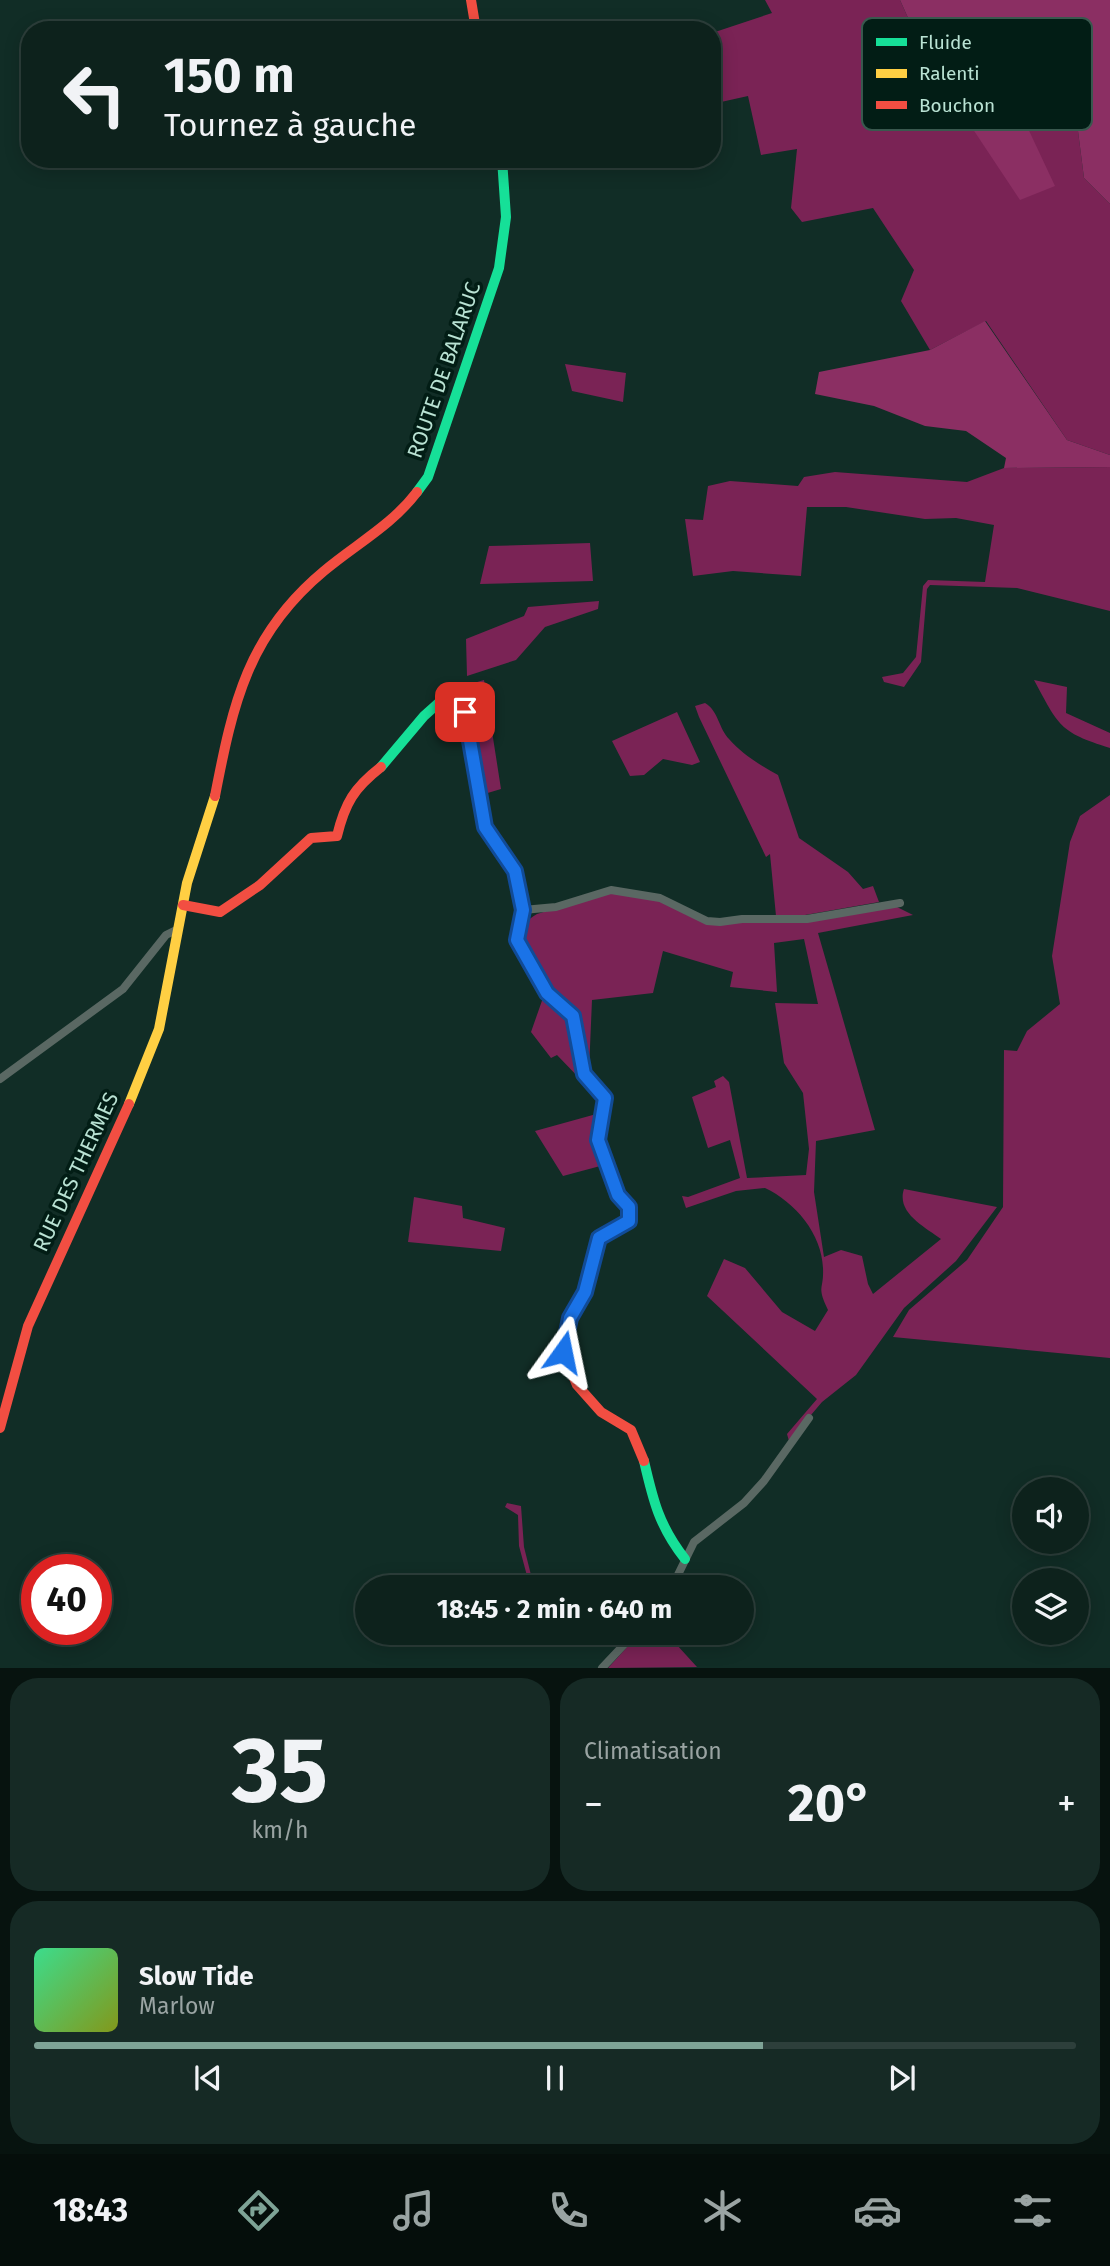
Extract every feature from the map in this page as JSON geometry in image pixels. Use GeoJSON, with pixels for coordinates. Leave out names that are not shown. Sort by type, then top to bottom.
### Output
{"type":"FeatureCollection","features":[{"type":"Feature","properties":{"kind":"main road"},"geometry":{"type":"LineString","coordinates":[[471,0],[474,21]]}},
{"type":"Feature","properties":{"kind":"main road","name":"ROUTE DE BALARUC"},"geometry":{"type":"LineString","coordinates":[[178,929],[187,883],[213,806],[234,704],[252,659],[283,610],[301,590],[400,514],[428,477],[499,268],[506,217],[503,168]]}},
{"type":"Feature","properties":{"kind":"main road"},"geometry":{"type":"LineString","coordinates":[[183,905],[220,912],[260,885],[311,838],[337,836],[344,807],[364,780],[389,760],[424,716],[452,691],[463,695],[485,827],[515,871],[523,910],[517,940],[547,993],[573,1016],[584,1074],[605,1098],[598,1140],[618,1195],[629,1207],[629,1221],[599,1238],[585,1292],[570,1318],[563,1352],[577,1385],[601,1412],[631,1430],[644,1461],[655,1510],[669,1539],[685,1559]]}},
{"type":"Feature","properties":{"kind":"main road","name":"RUE DES THERMES"},"geometry":{"type":"LineString","coordinates":[[0,1427],[17,1358],[32,1315],[152,1049],[166,999],[178,929]]}},
{"type":"Feature","properties":{"kind":"street"},"geometry":{"type":"LineString","coordinates":[[523,910],[556,907],[611,890],[660,898],[707,921],[720,922],[742,919],[807,919],[900,903]]}},
{"type":"Feature","properties":{"kind":"street"},"geometry":{"type":"LineString","coordinates":[[0,1079],[123,989],[166,934],[178,929]]}},
{"type":"Feature","properties":{"kind":"street"},"geometry":{"type":"LineString","coordinates":[[678,1575],[700,1535],[744,1503],[764,1481],[809,1418]]}},
{"type":"Feature","properties":{"kind":"street"},"geometry":{"type":"LineString","coordinates":[[602,1668],[624,1645]]}},
{"type":"Feature","properties":{"kind":"shaded area"},"geometry":{"type":"Polygon","coordinates":[[[765,0],[900,0],[908,18],[862,18],[862,130],[1078,131],[1084,178],[1110,204],[1110,455],[1067,440],[986,321],[930,350],[901,301],[914,270],[873,208],[802,222],[791,208],[797,149],[761,155],[748,96],[721,102],[721,30],[772,13],[765,0]]]}},
{"type":"Feature","properties":{"kind":"shaded area"},"geometry":{"type":"Polygon","coordinates":[[[900,0],[1110,0],[1110,204],[1084,178],[1078,131],[1076,130],[1092,130],[1092,18],[908,18],[900,0]]]}},
{"type":"Feature","properties":{"kind":"shaded area"},"geometry":{"type":"Polygon","coordinates":[[[974,130],[1029,130],[1055,186],[1020,200],[974,130]]]}},
{"type":"Feature","properties":{"kind":"shaded area"},"geometry":{"type":"Polygon","coordinates":[[[985,321],[1067,440],[1110,455],[1110,467],[1004,468],[1006,458],[966,431],[925,426],[874,406],[815,394],[819,372],[930,350],[985,321]]]}},
{"type":"Feature","properties":{"kind":"shaded area"},"geometry":{"type":"Polygon","coordinates":[[[565,364],[626,373],[623,402],[572,391],[565,364]]]}},
{"type":"Feature","properties":{"kind":"shaded area"},"geometry":{"type":"Polygon","coordinates":[[[1110,467],[1110,611],[1017,588],[930,585],[927,589],[921,662],[904,687],[884,682],[882,677],[903,673],[916,657],[923,586],[928,580],[985,582],[994,525],[956,518],[925,519],[846,507],[807,507],[801,576],[733,571],[693,576],[685,519],[703,520],[708,486],[730,481],[798,486],[804,477],[835,472],[967,482],[1004,468],[1110,467]]]}},
{"type":"Feature","properties":{"kind":"shaded area"},"geometry":{"type":"Polygon","coordinates":[[[590,543],[593,581],[480,584],[489,546],[590,543]]]}},
{"type":"Feature","properties":{"kind":"shaded area"},"geometry":{"type":"Polygon","coordinates":[[[599,601],[598,609],[545,627],[516,660],[467,676],[466,639],[524,616],[528,607],[599,601]]]}},
{"type":"Feature","properties":{"kind":"shaded area"},"geometry":{"type":"Polygon","coordinates":[[[484,680],[501,789],[481,795],[472,744],[467,685],[484,680]]]}},
{"type":"Feature","properties":{"kind":"shaded area"},"geometry":{"type":"Polygon","coordinates":[[[1034,680],[1067,687],[1066,713],[1110,733],[1110,748],[1080,737],[1062,725],[1034,680]]]}},
{"type":"Feature","properties":{"kind":"shaded area"},"geometry":{"type":"Polygon","coordinates":[[[705,703],[713,710],[734,745],[778,775],[799,838],[848,872],[863,889],[873,886],[879,902],[805,915],[776,916],[770,854],[766,857],[699,717],[695,706],[705,703]]]}},
{"type":"Feature","properties":{"kind":"shaded area"},"geometry":{"type":"Polygon","coordinates":[[[677,712],[700,762],[692,765],[663,759],[644,775],[630,776],[612,741],[677,712]]]}},
{"type":"Feature","properties":{"kind":"shaded area"},"geometry":{"type":"Polygon","coordinates":[[[1110,795],[1110,1358],[893,1337],[909,1310],[967,1260],[1003,1207],[1004,1050],[1017,1051],[1027,1031],[1060,1004],[1052,956],[1070,842],[1080,816],[1110,795]]]}},
{"type":"Feature","properties":{"kind":"shaded area"},"geometry":{"type":"Polygon","coordinates":[[[610,892],[657,900],[695,918],[783,923],[895,906],[913,915],[818,933],[875,1130],[816,1141],[814,1192],[824,1257],[841,1250],[862,1256],[873,1294],[941,1239],[908,1212],[904,1205],[904,1189],[997,1207],[956,1261],[904,1308],[856,1375],[822,1402],[789,1441],[787,1434],[817,1399],[707,1296],[724,1259],[745,1268],[782,1312],[815,1331],[828,1310],[821,1292],[823,1268],[818,1243],[796,1210],[765,1188],[736,1191],[686,1208],[682,1196],[688,1197],[740,1178],[730,1140],[708,1148],[692,1097],[716,1087],[714,1081],[723,1076],[729,1082],[747,1178],[806,1175],[809,1149],[803,1093],[784,1063],[775,1003],[818,1004],[804,939],[774,943],[777,992],[730,987],[733,972],[663,951],[653,993],[592,1000],[589,1071],[577,1028],[535,971],[526,954],[522,938],[525,925],[537,914],[610,892]]]}},
{"type":"Feature","properties":{"kind":"shaded area"},"geometry":{"type":"Polygon","coordinates":[[[544,995],[569,1013],[584,1083],[557,1055],[551,1058],[531,1032],[544,995]]]}},
{"type":"Feature","properties":{"kind":"shaded area"},"geometry":{"type":"Polygon","coordinates":[[[600,1113],[604,1165],[563,1176],[535,1131],[600,1113]]]}},
{"type":"Feature","properties":{"kind":"shaded area"},"geometry":{"type":"Polygon","coordinates":[[[414,1197],[462,1206],[463,1218],[505,1228],[501,1251],[408,1242],[414,1197]]]}},
{"type":"Feature","properties":{"kind":"shaded area"},"geometry":{"type":"Polygon","coordinates":[[[507,1503],[521,1506],[524,1547],[531,1575],[527,1575],[519,1546],[518,1515],[505,1507],[507,1503]]]}},
{"type":"Feature","properties":{"kind":"shaded area"},"geometry":{"type":"Polygon","coordinates":[[[629,1645],[677,1645],[697,1667],[608,1668],[629,1645]]]}},
{"type":"Feature","properties":{"kind":"traffic: fast"},"geometry":{"type":"LineString","coordinates":[[417,492],[428,477],[499,268],[506,217],[503,168]]}},
{"type":"Feature","properties":{"kind":"traffic: fast"},"geometry":{"type":"LineString","coordinates":[[381,767],[424,716],[452,691],[463,695],[466,728],[485,827],[515,871],[523,910],[518,941],[547,993],[573,1016],[584,1074],[605,1098],[598,1140],[601,1150]]}},
{"type":"Feature","properties":{"kind":"traffic: fast"},"geometry":{"type":"LineString","coordinates":[[644,1461],[658,1512],[685,1559]]}},
{"type":"Feature","properties":{"kind":"traffic: slow"},"geometry":{"type":"LineString","coordinates":[[129,1104],[159,1029],[187,883],[215,796]]}},
{"type":"Feature","properties":{"kind":"traffic: jam"},"geometry":{"type":"LineString","coordinates":[[471,0],[474,21]]}},
{"type":"Feature","properties":{"kind":"traffic: jam"},"geometry":{"type":"LineString","coordinates":[[215,796],[237,701],[261,645],[277,620],[298,595],[324,571],[385,525],[417,492]]}},
{"type":"Feature","properties":{"kind":"traffic: jam"},"geometry":{"type":"LineString","coordinates":[[183,905],[220,912],[260,885],[311,838],[337,836],[343,814],[352,797],[381,767]]}},
{"type":"Feature","properties":{"kind":"traffic: jam"},"geometry":{"type":"LineString","coordinates":[[0,1428],[28,1326],[129,1104]]}},
{"type":"Feature","properties":{"kind":"traffic: jam"},"geometry":{"type":"LineString","coordinates":[[601,1150],[618,1195],[629,1207],[629,1221],[599,1238],[585,1292],[570,1318],[563,1352],[577,1385],[601,1412],[631,1430],[644,1461]]}},
{"type":"Feature","properties":{"kind":"route"},"geometry":{"type":"LineString","coordinates":[[465,712],[485,827],[515,871],[523,910],[517,940],[547,993],[573,1016],[584,1074],[605,1098],[598,1140],[618,1195],[629,1207],[629,1221],[599,1238],[585,1292],[570,1318],[563,1352]]}}]}
